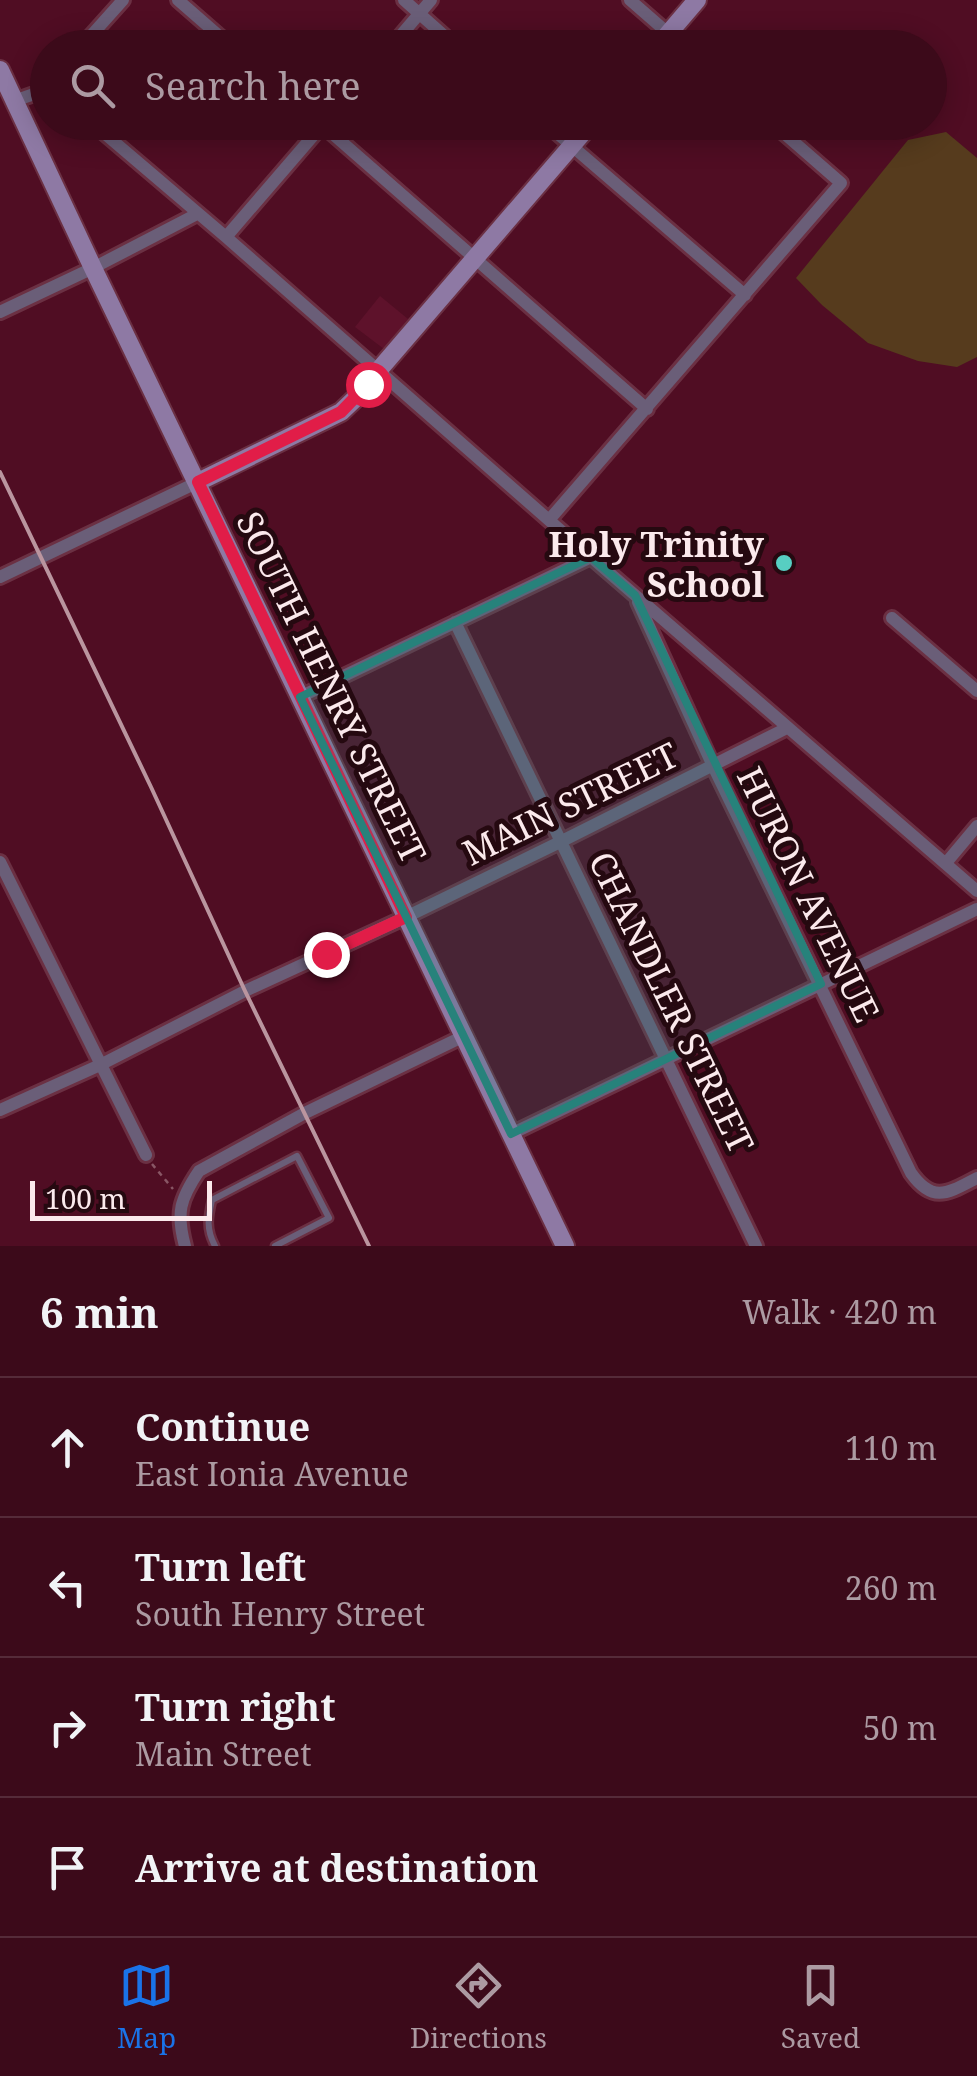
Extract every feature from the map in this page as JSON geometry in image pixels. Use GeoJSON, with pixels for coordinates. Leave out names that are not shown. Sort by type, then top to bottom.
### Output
{"type":"FeatureCollection","features":[{"type":"Feature","properties":{"kind":"street"},"geometry":{"type":"LineString","coordinates":[[96,30],[122,0]]}},
{"type":"Feature","properties":{"kind":"street"},"geometry":{"type":"LineString","coordinates":[[178,0],[212,30]]}},
{"type":"Feature","properties":{"kind":"street"},"geometry":{"type":"LineString","coordinates":[[404,0],[438,30]]}},
{"type":"Feature","properties":{"kind":"street"},"geometry":{"type":"LineString","coordinates":[[406,30],[432,0]]}},
{"type":"Feature","properties":{"kind":"street"},"geometry":{"type":"LineString","coordinates":[[630,0],[655,30]]}},
{"type":"Feature","properties":{"kind":"street"},"geometry":{"type":"LineString","coordinates":[[672,30],[697,0]]}},
{"type":"Feature","properties":{"kind":"street","name":"SOUTH HENRY STREET"},"geometry":{"type":"LineString","coordinates":[[0,70],[30,135]]}},
{"type":"Feature","properties":{"kind":"street"},"geometry":{"type":"LineString","coordinates":[[14,101],[30,95]]}},
{"type":"Feature","properties":{"kind":"street","name":"SOUTH HENRY STREET"},"geometry":{"type":"LineString","coordinates":[[32,140],[565,1246]]}},
{"type":"Feature","properties":{"kind":"street"},"geometry":{"type":"LineString","coordinates":[[112,140],[977,891]]}},
{"type":"Feature","properties":{"kind":"street"},"geometry":{"type":"LineString","coordinates":[[226,238],[309,140]]}},
{"type":"Feature","properties":{"kind":"street"},"geometry":{"type":"LineString","coordinates":[[340,140],[647,409]]}},
{"type":"Feature","properties":{"kind":"street"},"geometry":{"type":"LineString","coordinates":[[564,140],[745,295]]}},
{"type":"Feature","properties":{"kind":"street"},"geometry":{"type":"LineString","coordinates":[[0,577],[341,412],[578,140]]}},
{"type":"Feature","properties":{"kind":"street"},"geometry":{"type":"LineString","coordinates":[[548,520],[841,183],[792,140]]}},
{"type":"Feature","properties":{"kind":"street"},"geometry":{"type":"LineString","coordinates":[[0,312],[197,214]]}},
{"type":"Feature","properties":{"kind":"street"},"geometry":{"type":"LineString","coordinates":[[300,697],[591,558]]}},
{"type":"Feature","properties":{"kind":"street","name":"HURON AVENUE"},"geometry":{"type":"LineString","coordinates":[[635,596],[911,1173],[933,1194],[951,1191],[977,1178]]}},
{"type":"Feature","properties":{"kind":"street"},"geometry":{"type":"LineString","coordinates":[[892,618],[977,691]]}},
{"type":"Feature","properties":{"kind":"street","name":"CHANDLER STREET"},"geometry":{"type":"LineString","coordinates":[[455,622],[756,1246]]}},
{"type":"Feature","properties":{"kind":"street","name":"MAIN STREET"},"geometry":{"type":"LineString","coordinates":[[0,1110],[406,917],[787,728]]}},
{"type":"Feature","properties":{"kind":"street"},"geometry":{"type":"LineString","coordinates":[[946,863],[977,826]]}},
{"type":"Feature","properties":{"kind":"street"},"geometry":{"type":"LineString","coordinates":[[0,862],[146,1155]]}},
{"type":"Feature","properties":{"kind":"street"},"geometry":{"type":"LineString","coordinates":[[511,1134],[977,909]]}},
{"type":"Feature","properties":{"kind":"street"},"geometry":{"type":"LineString","coordinates":[[184,1246],[179,1208],[199,1171],[305,1113],[464,1036]]}},
{"type":"Feature","properties":{"kind":"lane"},"geometry":{"type":"LineString","coordinates":[[215,1246],[208,1232],[212,1200],[297,1156],[328,1218],[276,1246]]}},
{"type":"Feature","properties":{"kind":"path"},"geometry":{"type":"LineString","coordinates":[[146,1155],[183,1198]]}},
{"type":"Feature","properties":{"kind":"highlighted area"},"geometry":{"type":"Polygon","coordinates":[[[591,557],[635,595],[821,984],[511,1134],[300,697],[591,557]]]}},
{"type":"Feature","properties":{"kind":"shaded area"},"geometry":{"type":"Polygon","coordinates":[[[947,133],[977,158],[977,357],[957,367],[918,361],[868,343],[796,278],[908,140],[947,140],[947,133]]]}},
{"type":"Feature","properties":{"kind":"shaded area"},"geometry":{"type":"Polygon","coordinates":[[[380,296],[408,319],[384,349],[355,327],[380,296]]]}},
{"type":"Feature","properties":{"kind":"railway"},"geometry":{"type":"LineString","coordinates":[[0,472],[369,1246]]}},
{"type":"Feature","properties":{"kind":"place","name":"Holy Trinity School"},"geometry":{"type":"Point","coordinates":[784,563]}},
{"type":"Feature","properties":{"kind":"route"},"geometry":{"type":"LineString","coordinates":[[326,954],[406,917],[198,482],[341,412],[368,384]]}}]}
